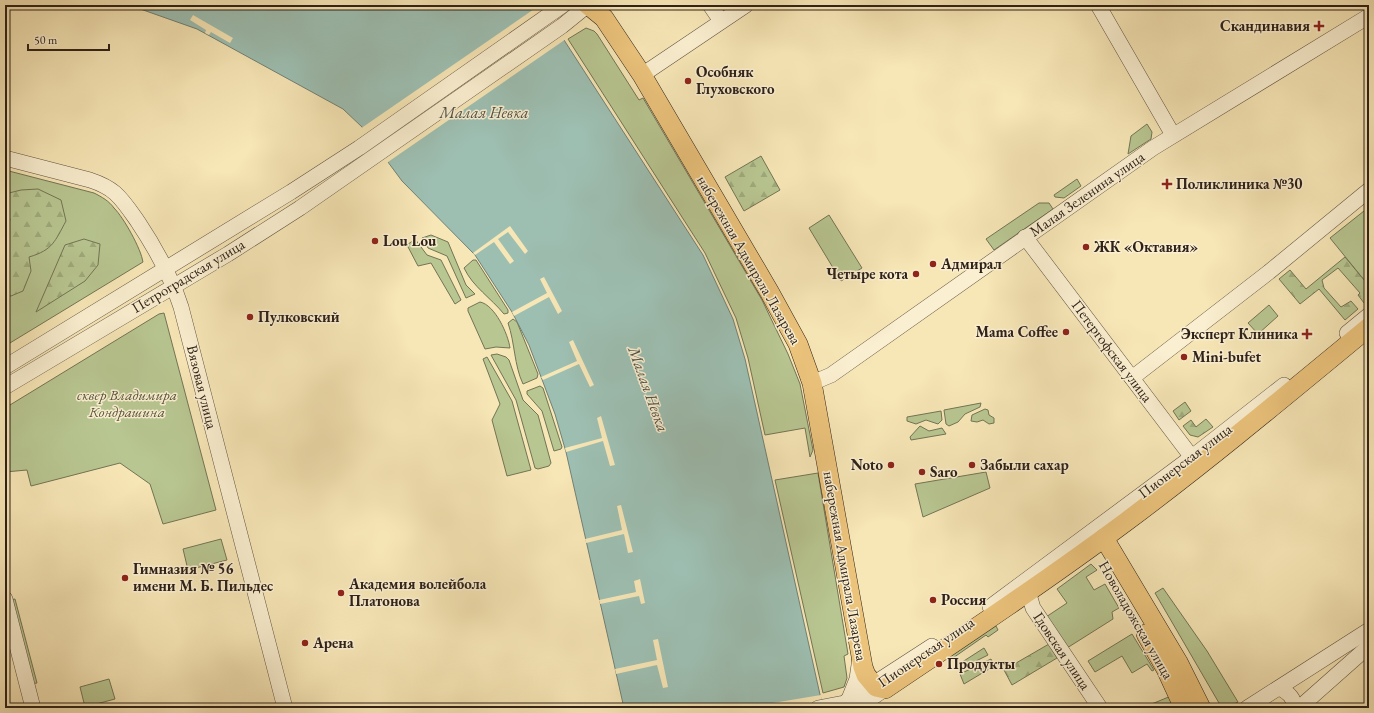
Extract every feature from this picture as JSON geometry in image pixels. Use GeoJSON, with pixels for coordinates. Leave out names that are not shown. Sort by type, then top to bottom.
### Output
{"type":"FeatureCollection","features":[{"type":"Feature","properties":{"kind":"main road","name":"набережная Адмирала Лазарева"},"geometry":{"type":"LineString","coordinates":[[588,5],[602,12],[642,75],[770,293],[798,344],[812,383],[860,656],[864,671],[879,686]]}},
{"type":"Feature","properties":{"kind":"main road","name":"Пионерская улица"},"geometry":{"type":"LineString","coordinates":[[879,686],[972,631],[1028,592],[1369,327]]}},
{"type":"Feature","properties":{"kind":"main road","name":"Новоладожская улица"},"geometry":{"type":"LineString","coordinates":[[1096,538],[1159,656],[1184,708]]}},
{"type":"Feature","properties":{"kind":"main road","name":"Новоладожская улица"},"geometry":{"type":"LineString","coordinates":[[1096,538],[1178,662],[1201,708]]}},
{"type":"Feature","properties":{"kind":"street"},"geometry":{"type":"LineString","coordinates":[[564,25],[575,5]]}},
{"type":"Feature","properties":{"kind":"street","name":"Петроградская улица"},"geometry":{"type":"LineString","coordinates":[[5,387],[174,286],[300,208],[369,162],[564,25],[588,5]]}},
{"type":"Feature","properties":{"kind":"street"},"geometry":{"type":"LineString","coordinates":[[710,5],[721,21]]}},
{"type":"Feature","properties":{"kind":"street"},"geometry":{"type":"LineString","coordinates":[[642,75],[746,5]]}},
{"type":"Feature","properties":{"kind":"street"},"geometry":{"type":"LineString","coordinates":[[1098,5],[1173,136]]}},
{"type":"Feature","properties":{"kind":"street","name":"Петроградская улица"},"geometry":{"type":"LineString","coordinates":[[5,367],[166,269],[359,148],[557,8]]}},
{"type":"Feature","properties":{"kind":"street","name":"Малая Зеленина улица"},"geometry":{"type":"LineString","coordinates":[[812,383],[831,375],[1025,237],[1173,136],[1369,16]]}},
{"type":"Feature","properties":{"kind":"street","name":"Вязовая улица"},"geometry":{"type":"LineString","coordinates":[[5,158],[90,180],[114,192],[126,204],[155,248],[166,269],[181,307],[285,708]]}},
{"type":"Feature","properties":{"kind":"street"},"geometry":{"type":"LineString","coordinates":[[1132,378],[1265,275],[1369,190]]}},
{"type":"Feature","properties":{"kind":"street","name":"Петергофская улица"},"geometry":{"type":"LineString","coordinates":[[1025,237],[1195,462]]}},
{"type":"Feature","properties":{"kind":"street","name":"Пионерская улица"},"geometry":{"type":"LineString","coordinates":[[1195,462],[1271,396],[1369,315]]}},
{"type":"Feature","properties":{"kind":"street","name":"Пионерская улица"},"geometry":{"type":"LineString","coordinates":[[879,686],[1096,538]]}},
{"type":"Feature","properties":{"kind":"street","name":"Гдовская улица"},"geometry":{"type":"LineString","coordinates":[[1028,592],[1033,608],[1100,708]]}},
{"type":"Feature","properties":{"kind":"street"},"geometry":{"type":"LineString","coordinates":[[5,599],[33,708]]}},
{"type":"Feature","properties":{"kind":"street"},"geometry":{"type":"LineString","coordinates":[[1247,708],[1369,630]]}},
{"type":"Feature","properties":{"kind":"street"},"geometry":{"type":"LineString","coordinates":[[1299,708],[1369,646]]}},
{"type":"Feature","properties":{"kind":"street"},"geometry":{"type":"LineString","coordinates":[[853,704],[860,656]]}},
{"type":"Feature","properties":{"kind":"street"},"geometry":{"type":"LineString","coordinates":[[820,708],[844,703],[853,704],[879,686]]}},
{"type":"Feature","properties":{"kind":"street"},"geometry":{"type":"LineString","coordinates":[[1279,688],[1288,692],[1292,697],[1295,708]]}},
{"type":"Feature","properties":{"kind":"green space"},"geometry":{"type":"Polygon","coordinates":[[[586,28],[597,34],[639,100],[643,98],[762,300],[788,354],[800,384],[813,450],[810,457],[805,428],[765,435],[748,358],[736,318],[705,253],[568,39],[586,28]]]}},
{"type":"Feature","properties":{"kind":"green space"},"geometry":{"type":"Polygon","coordinates":[[[1147,124],[1152,132],[1151,139],[1128,154],[1131,136],[1147,124]]]}},
{"type":"Feature","properties":{"kind":"green space"},"geometry":{"type":"Polygon","coordinates":[[[761,156],[780,190],[744,211],[725,177],[761,156]]]}},
{"type":"Feature","properties":{"kind":"green space"},"geometry":{"type":"Polygon","coordinates":[[[5,170],[94,193],[105,199],[110,203],[127,226],[136,242],[143,262],[5,346],[5,170]]]}},
{"type":"Feature","properties":{"kind":"green space"},"geometry":{"type":"Polygon","coordinates":[[[1077,179],[1081,186],[1064,198],[1055,197],[1054,195],[1077,179]]]}},
{"type":"Feature","properties":{"kind":"green space"},"geometry":{"type":"Polygon","coordinates":[[[38,189],[61,200],[66,221],[56,239],[48,248],[29,257],[31,271],[23,291],[11,296],[5,295],[5,242],[10,219],[5,213],[5,194],[21,190],[38,189]]]}},
{"type":"Feature","properties":{"kind":"green space"},"geometry":{"type":"Polygon","coordinates":[[[1039,203],[1049,203],[1053,209],[994,250],[986,239],[1039,203]]]}},
{"type":"Feature","properties":{"kind":"green space"},"geometry":{"type":"Polygon","coordinates":[[[1369,207],[1369,286],[1330,238],[1369,207]]]}},
{"type":"Feature","properties":{"kind":"green space"},"geometry":{"type":"Polygon","coordinates":[[[829,215],[862,268],[841,281],[809,228],[829,215]]]}},
{"type":"Feature","properties":{"kind":"green space"},"geometry":{"type":"Polygon","coordinates":[[[431,235],[448,242],[466,285],[475,294],[466,298],[447,256],[428,248],[422,238],[431,235]]]}},
{"type":"Feature","properties":{"kind":"green space"},"geometry":{"type":"Polygon","coordinates":[[[84,239],[100,244],[98,265],[85,281],[36,312],[65,245],[84,239]]]}},
{"type":"Feature","properties":{"kind":"green space"},"geometry":{"type":"Polygon","coordinates":[[[415,239],[427,255],[441,260],[461,300],[455,304],[431,263],[418,266],[407,245],[415,239]]]}},
{"type":"Feature","properties":{"kind":"green space"},"geometry":{"type":"Polygon","coordinates":[[[1345,257],[1369,286],[1369,299],[1364,303],[1358,295],[1360,293],[1338,268],[1322,280],[1324,288],[1341,307],[1351,301],[1358,309],[1345,320],[1319,289],[1300,304],[1279,279],[1290,270],[1306,289],[1345,257]]]}},
{"type":"Feature","properties":{"kind":"green space"},"geometry":{"type":"Polygon","coordinates":[[[473,260],[476,260],[508,310],[508,313],[504,314],[477,287],[468,275],[464,268],[473,260]]]}},
{"type":"Feature","properties":{"kind":"green space"},"geometry":{"type":"Polygon","coordinates":[[[480,302],[486,304],[496,314],[507,335],[510,348],[496,347],[485,349],[468,311],[468,308],[480,302]]]}},
{"type":"Feature","properties":{"kind":"green space"},"geometry":{"type":"Polygon","coordinates":[[[1269,305],[1278,316],[1258,334],[1248,323],[1269,305]]]}},
{"type":"Feature","properties":{"kind":"green space","name":"сквер Владимира Кондрашина"},"geometry":{"type":"Polygon","coordinates":[[[164,313],[216,510],[163,524],[150,484],[120,463],[31,486],[27,470],[5,472],[5,408],[159,314],[164,313]]]}},
{"type":"Feature","properties":{"kind":"green space"},"geometry":{"type":"Polygon","coordinates":[[[513,319],[517,322],[538,374],[537,378],[523,384],[518,369],[508,323],[513,319]]]}},
{"type":"Feature","properties":{"kind":"green space"},"geometry":{"type":"Polygon","coordinates":[[[497,354],[506,357],[509,360],[523,400],[538,415],[551,463],[549,466],[538,469],[535,468],[516,400],[491,355],[497,354]]]}},
{"type":"Feature","properties":{"kind":"green space"},"geometry":{"type":"Polygon","coordinates":[[[487,357],[512,401],[531,470],[507,476],[492,420],[500,404],[483,359],[487,357]]]}},
{"type":"Feature","properties":{"kind":"green space"},"geometry":{"type":"Polygon","coordinates":[[[540,386],[543,388],[562,447],[561,449],[554,451],[542,411],[527,394],[527,391],[540,386]]]}},
{"type":"Feature","properties":{"kind":"green space"},"geometry":{"type":"Polygon","coordinates":[[[1185,402],[1191,411],[1179,420],[1173,411],[1185,402]]]}},
{"type":"Feature","properties":{"kind":"green space"},"geometry":{"type":"Polygon","coordinates":[[[981,403],[980,407],[965,414],[958,422],[949,426],[946,424],[944,410],[981,403]]]}},
{"type":"Feature","properties":{"kind":"green space"},"geometry":{"type":"Polygon","coordinates":[[[985,409],[988,410],[989,415],[994,418],[994,423],[989,424],[983,420],[977,422],[971,421],[972,415],[985,409]]]}},
{"type":"Feature","properties":{"kind":"green space"},"geometry":{"type":"Polygon","coordinates":[[[941,411],[942,420],[938,424],[926,420],[916,424],[907,421],[907,417],[941,411]]]}},
{"type":"Feature","properties":{"kind":"green space"},"geometry":{"type":"Polygon","coordinates":[[[1206,419],[1213,427],[1198,437],[1190,435],[1183,426],[1191,420],[1196,427],[1206,419]]]}},
{"type":"Feature","properties":{"kind":"green space"},"geometry":{"type":"Polygon","coordinates":[[[920,426],[929,431],[942,428],[946,434],[911,440],[910,437],[920,426]]]}},
{"type":"Feature","properties":{"kind":"green space"},"geometry":{"type":"Polygon","coordinates":[[[986,472],[990,488],[923,517],[915,484],[986,472]]]}},
{"type":"Feature","properties":{"kind":"green space"},"geometry":{"type":"Polygon","coordinates":[[[818,473],[848,654],[844,656],[847,678],[844,687],[823,693],[775,480],[818,473]]]}},
{"type":"Feature","properties":{"kind":"green space"},"geometry":{"type":"Polygon","coordinates":[[[221,539],[227,560],[188,570],[183,549],[221,539]]]}},
{"type":"Feature","properties":{"kind":"green space"},"geometry":{"type":"Polygon","coordinates":[[[1091,564],[1097,570],[1086,577],[1094,590],[1105,584],[1119,608],[1112,612],[1113,619],[1067,648],[1046,617],[1067,603],[1057,589],[1091,564]]]}},
{"type":"Feature","properties":{"kind":"green space"},"geometry":{"type":"Polygon","coordinates":[[[1163,588],[1207,651],[1238,702],[1225,708],[1219,703],[1155,593],[1163,588]]]}},
{"type":"Feature","properties":{"kind":"green space"},"geometry":{"type":"Polygon","coordinates":[[[15,599],[37,683],[31,684],[9,600],[15,599]]]}},
{"type":"Feature","properties":{"kind":"green space"},"geometry":{"type":"Polygon","coordinates":[[[996,626],[998,630],[988,637],[986,635],[950,660],[950,657],[996,626]]]}},
{"type":"Feature","properties":{"kind":"green space"},"geometry":{"type":"Polygon","coordinates":[[[1132,634],[1154,670],[1152,671],[1147,664],[1132,673],[1122,656],[1095,672],[1088,661],[1132,634]]]}},
{"type":"Feature","properties":{"kind":"green space"},"geometry":{"type":"Polygon","coordinates":[[[1049,644],[1057,658],[1012,685],[1004,670],[1049,644]]]}},
{"type":"Feature","properties":{"kind":"green space"},"geometry":{"type":"Polygon","coordinates":[[[984,648],[988,655],[958,670],[956,666],[984,648]]]}},
{"type":"Feature","properties":{"kind":"green space"},"geometry":{"type":"Polygon","coordinates":[[[991,659],[994,666],[964,684],[960,674],[991,659]]]}},
{"type":"Feature","properties":{"kind":"green space"},"geometry":{"type":"Polygon","coordinates":[[[109,679],[115,699],[85,707],[80,687],[109,679]]]}},
{"type":"Feature","properties":{"kind":"green space"},"geometry":{"type":"Polygon","coordinates":[[[1171,696],[1176,708],[1142,708],[1171,696]]]}},
{"type":"Feature","properties":{"kind":"water","name":"Малая Невка"},"geometry":{"type":"Polygon","coordinates":[[[129,5],[540,5],[703,255],[733,319],[745,359],[823,708],[624,708],[566,452],[555,414],[529,345],[512,312],[475,255],[402,181],[362,127],[343,109],[197,29],[129,5]]]}},
{"type":"Feature","properties":{"kind":"pier"},"geometry":{"type":"Polygon","coordinates":[[[542,5],[566,39],[388,162],[387,165],[360,129],[542,5]]]}},
{"type":"Feature","properties":{"kind":"pier"},"geometry":{"type":"Polygon","coordinates":[[[193,15],[233,38],[230,43],[211,32],[209,35],[205,33],[206,30],[190,20],[193,15]]]}},
{"type":"Feature","properties":{"kind":"pier"},"geometry":{"type":"Polygon","coordinates":[[[510,226],[528,251],[525,254],[508,232],[498,239],[514,261],[510,264],[494,242],[475,255],[473,253],[510,226]]]}},
{"type":"Feature","properties":{"kind":"pier"},"geometry":{"type":"Polygon","coordinates":[[[544,277],[562,311],[558,314],[549,297],[514,316],[512,312],[547,293],[540,279],[544,277]]]}},
{"type":"Feature","properties":{"kind":"pier"},"geometry":{"type":"Polygon","coordinates":[[[573,340],[594,385],[590,387],[579,364],[543,380],[541,377],[577,361],[569,342],[573,340]]]}},
{"type":"Feature","properties":{"kind":"pier"},"geometry":{"type":"Polygon","coordinates":[[[601,416],[615,465],[610,466],[603,441],[566,452],[565,448],[602,438],[597,418],[601,416]]]}},
{"type":"Feature","properties":{"kind":"pier"},"geometry":{"type":"Polygon","coordinates":[[[621,505],[633,552],[628,553],[624,534],[586,543],[585,539],[622,530],[617,506],[621,505]]]}},
{"type":"Feature","properties":{"kind":"pier"},"geometry":{"type":"Polygon","coordinates":[[[640,579],[645,603],[641,604],[639,596],[600,604],[599,600],[636,592],[634,581],[640,579]]]}},
{"type":"Feature","properties":{"kind":"pier"},"geometry":{"type":"Polygon","coordinates":[[[658,639],[668,687],[663,688],[657,665],[616,674],[615,669],[657,660],[653,640],[658,639]]]}},
{"type":"Feature","properties":{"kind":"pier"},"geometry":{"type":"Polygon","coordinates":[[[821,695],[823,708],[743,708],[821,695]]]}},
{"type":"Feature","properties":{"kind":"place","name":"Скандинавия"},"geometry":{"type":"Point","coordinates":[1319,26]}},
{"type":"Feature","properties":{"kind":"place","name":"Особняк Глуховского"},"geometry":{"type":"Point","coordinates":[688,81]}},
{"type":"Feature","properties":{"kind":"place","name":"Поликлиника №30"},"geometry":{"type":"Point","coordinates":[1167,184]}},
{"type":"Feature","properties":{"kind":"place","name":"Lou Lou"},"geometry":{"type":"Point","coordinates":[375,241]}},
{"type":"Feature","properties":{"kind":"place","name":"ЖК «Октавия»"},"geometry":{"type":"Point","coordinates":[1086,247]}},
{"type":"Feature","properties":{"kind":"place","name":"Адмирал"},"geometry":{"type":"Point","coordinates":[933,264]}},
{"type":"Feature","properties":{"kind":"place","name":"Четыре кота"},"geometry":{"type":"Point","coordinates":[916,274]}},
{"type":"Feature","properties":{"kind":"place","name":"Пулковский"},"geometry":{"type":"Point","coordinates":[250,317]}},
{"type":"Feature","properties":{"kind":"place","name":"Mama Coffee"},"geometry":{"type":"Point","coordinates":[1066,332]}},
{"type":"Feature","properties":{"kind":"place","name":"Эксперт Клиника"},"geometry":{"type":"Point","coordinates":[1307,334]}},
{"type":"Feature","properties":{"kind":"place","name":"Mini-bufet"},"geometry":{"type":"Point","coordinates":[1184,357]}},
{"type":"Feature","properties":{"kind":"place","name":"Noto"},"geometry":{"type":"Point","coordinates":[891,465]}},
{"type":"Feature","properties":{"kind":"place","name":"Забыли сахар"},"geometry":{"type":"Point","coordinates":[972,465]}},
{"type":"Feature","properties":{"kind":"place","name":"Saro"},"geometry":{"type":"Point","coordinates":[922,472]}},
{"type":"Feature","properties":{"kind":"place","name":"Гимназия № 56 имени М. Б. Пильдес"},"geometry":{"type":"Point","coordinates":[125,578]}},
{"type":"Feature","properties":{"kind":"place","name":"Академия волейбола Платонова"},"geometry":{"type":"Point","coordinates":[341,593]}},
{"type":"Feature","properties":{"kind":"place","name":"Россия"},"geometry":{"type":"Point","coordinates":[933,600]}},
{"type":"Feature","properties":{"kind":"place","name":"Арена"},"geometry":{"type":"Point","coordinates":[305,643]}},
{"type":"Feature","properties":{"kind":"place","name":"Продукты"},"geometry":{"type":"Point","coordinates":[939,664]}}]}
